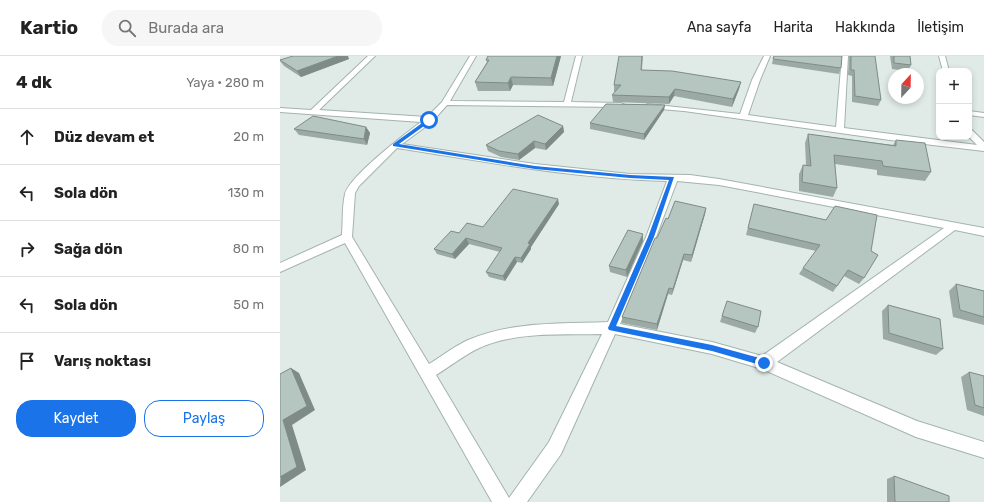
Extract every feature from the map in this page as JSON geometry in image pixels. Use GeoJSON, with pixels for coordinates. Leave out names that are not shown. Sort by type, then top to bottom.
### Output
{"type":"FeatureCollection","features":[{"type":"Feature","properties":{"kind":"street"},"geometry":{"type":"LineString","coordinates":[[313,112],[372,56]]}},
{"type":"Feature","properties":{"kind":"street"},"geometry":{"type":"LineString","coordinates":[[473,56],[445,103],[429,120],[395,145],[356,184],[350,193],[347,237],[502,502]]}},
{"type":"Feature","properties":{"kind":"street"},"geometry":{"type":"LineString","coordinates":[[567,104],[579,56]]}},
{"type":"Feature","properties":{"kind":"street"},"geometry":{"type":"LineString","coordinates":[[743,117],[766,56]]}},
{"type":"Feature","properties":{"kind":"street"},"geometry":{"type":"LineString","coordinates":[[840,130],[845,56]]}},
{"type":"Feature","properties":{"kind":"street"},"geometry":{"type":"LineString","coordinates":[[942,56],[945,68]]}},
{"type":"Feature","properties":{"kind":"street"},"geometry":{"type":"LineString","coordinates":[[445,103],[626,105]]}},
{"type":"Feature","properties":{"kind":"street"},"geometry":{"type":"LineString","coordinates":[[641,105],[684,109],[957,146],[984,147]]}},
{"type":"Feature","properties":{"kind":"street"},"geometry":{"type":"LineString","coordinates":[[280,110],[429,120]]}},
{"type":"Feature","properties":{"kind":"street"},"geometry":{"type":"LineString","coordinates":[[972,113],[984,115]]}},
{"type":"Feature","properties":{"kind":"street"},"geometry":{"type":"LineString","coordinates":[[972,135],[984,147]]}},
{"type":"Feature","properties":{"kind":"street"},"geometry":{"type":"LineString","coordinates":[[395,145],[535,167],[630,176],[690,178],[719,182],[984,232]]}},
{"type":"Feature","properties":{"kind":"street"},"geometry":{"type":"LineString","coordinates":[[516,502],[555,448],[612,328],[651,237],[673,178]]}},
{"type":"Feature","properties":{"kind":"street"},"geometry":{"type":"LineString","coordinates":[[764,363],[954,226]]}},
{"type":"Feature","properties":{"kind":"street"},"geometry":{"type":"LineString","coordinates":[[280,268],[347,237]]}},
{"type":"Feature","properties":{"kind":"street"},"geometry":{"type":"LineString","coordinates":[[426,372],[472,345],[497,336],[523,331],[612,328],[712,348],[764,363],[916,429],[984,450]]}},
{"type":"Feature","properties":{"kind":"building"},"geometry":{"type":"Polygon","coordinates":[[[293,56],[338,56],[297,71],[280,60],[293,56]]]}},
{"type":"Feature","properties":{"kind":"building"},"geometry":{"type":"Polygon","coordinates":[[[488,56],[557,56],[551,78],[511,77],[508,83],[475,82],[489,60],[486,60],[488,56]]]}},
{"type":"Feature","properties":{"kind":"building"},"geometry":{"type":"Polygon","coordinates":[[[619,56],[642,56],[641,70],[672,71],[741,82],[733,99],[675,89],[669,97],[612,95],[621,85],[614,85],[619,56]]]}},
{"type":"Feature","properties":{"kind":"building"},"geometry":{"type":"Polygon","coordinates":[[[774,56],[842,56],[841,68],[773,59],[774,56]]]}},
{"type":"Feature","properties":{"kind":"building"},"geometry":{"type":"Polygon","coordinates":[[[851,56],[875,56],[881,100],[855,96],[854,70],[851,70],[851,56]]]}},
{"type":"Feature","properties":{"kind":"building"},"geometry":{"type":"Polygon","coordinates":[[[894,56],[910,56],[911,65],[894,63],[894,56]]]}},
{"type":"Feature","properties":{"kind":"building"},"geometry":{"type":"Polygon","coordinates":[[[606,104],[665,105],[644,134],[590,123],[606,104]]]}},
{"type":"Feature","properties":{"kind":"building"},"geometry":{"type":"Polygon","coordinates":[[[538,115],[563,126],[545,144],[534,141],[518,154],[499,151],[486,145],[538,115]]]}},
{"type":"Feature","properties":{"kind":"building"},"geometry":{"type":"Polygon","coordinates":[[[313,116],[366,127],[364,139],[294,129],[313,116]]]}},
{"type":"Feature","properties":{"kind":"building"},"geometry":{"type":"Polygon","coordinates":[[[808,134],[896,146],[896,140],[925,143],[931,172],[883,166],[882,161],[834,155],[837,188],[802,182],[803,165],[811,166],[808,134]]]}},
{"type":"Feature","properties":{"kind":"building"},"geometry":{"type":"Polygon","coordinates":[[[513,189],[558,199],[528,243],[530,244],[521,258],[515,257],[503,276],[486,272],[502,248],[466,238],[452,254],[434,249],[451,231],[459,233],[467,223],[483,227],[513,189]]]}},
{"type":"Feature","properties":{"kind":"building"},"geometry":{"type":"Polygon","coordinates":[[[675,201],[706,208],[692,255],[684,254],[673,289],[669,288],[657,324],[622,317],[655,238],[657,238],[666,218],[668,219],[675,201]]]}},
{"type":"Feature","properties":{"kind":"building"},"geometry":{"type":"Polygon","coordinates":[[[754,204],[826,220],[835,206],[877,215],[871,251],[878,255],[864,278],[848,270],[837,286],[803,268],[820,245],[748,228],[754,204]]]}},
{"type":"Feature","properties":{"kind":"building"},"geometry":{"type":"Polygon","coordinates":[[[628,230],[643,234],[626,270],[609,266],[628,230]]]}},
{"type":"Feature","properties":{"kind":"building"},"geometry":{"type":"Polygon","coordinates":[[[956,284],[984,291],[984,317],[960,310],[956,284]]]}},
{"type":"Feature","properties":{"kind":"building"},"geometry":{"type":"Polygon","coordinates":[[[727,301],[761,311],[758,327],[722,316],[727,301]]]}},
{"type":"Feature","properties":{"kind":"building"},"geometry":{"type":"Polygon","coordinates":[[[888,305],[940,319],[943,349],[889,333],[888,305]]]}},
{"type":"Feature","properties":{"kind":"building"},"geometry":{"type":"Polygon","coordinates":[[[291,368],[307,406],[283,420],[297,467],[280,477],[280,374],[291,368]]]}},
{"type":"Feature","properties":{"kind":"building"},"geometry":{"type":"Polygon","coordinates":[[[969,372],[984,376],[984,408],[975,405],[969,372]]]}},
{"type":"Feature","properties":{"kind":"building"},"geometry":{"type":"Polygon","coordinates":[[[894,476],[949,496],[949,502],[895,502],[894,476]]]}},
{"type":"Feature","properties":{"kind":"route"},"geometry":{"type":"LineString","coordinates":[[429,120],[395,145],[535,167],[630,176],[673,178],[651,237],[612,328],[712,348],[764,363]]}}]}
